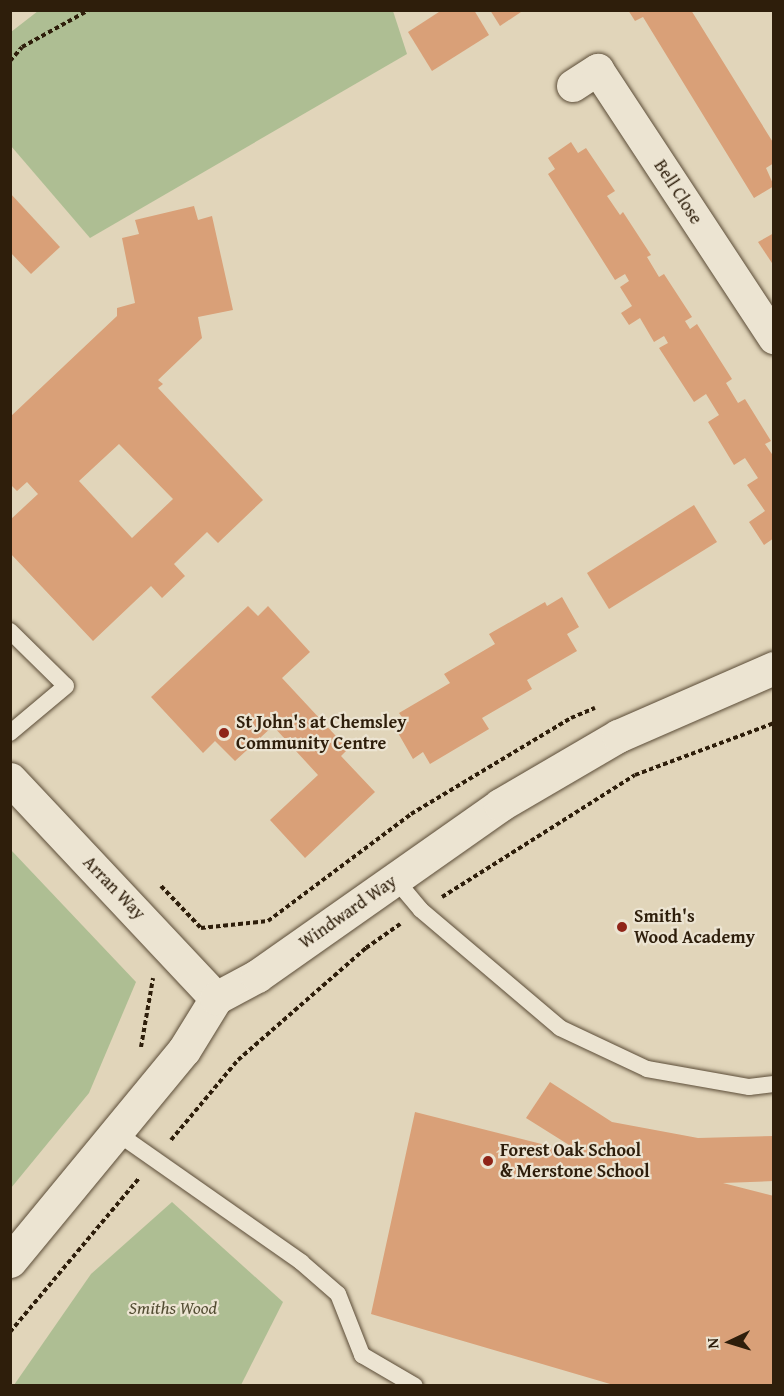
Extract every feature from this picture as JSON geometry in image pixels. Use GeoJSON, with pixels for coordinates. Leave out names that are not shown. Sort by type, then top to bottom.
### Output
{"type":"FeatureCollection","features":[{"type":"Feature","properties":{"kind":"street","name":"Bell Close"},"geometry":{"type":"LineString","coordinates":[[573,86],[597,70],[774,338]]}},
{"type":"Feature","properties":{"kind":"street","name":"Windward Way"},"geometry":{"type":"LineString","coordinates":[[216,998],[257,976],[500,805],[618,736],[774,668]]}},
{"type":"Feature","properties":{"kind":"street","name":"Arran Way"},"geometry":{"type":"LineString","coordinates":[[10,779],[175,951],[216,998]]}},
{"type":"Feature","properties":{"kind":"street"},"geometry":{"type":"LineString","coordinates":[[10,1261],[184,1050],[216,998]]}},
{"type":"Feature","properties":{"kind":"lane"},"geometry":{"type":"LineString","coordinates":[[10,631],[66,686],[10,733]]}},
{"type":"Feature","properties":{"kind":"lane"},"geometry":{"type":"LineString","coordinates":[[395,879],[421,910],[560,1028],[646,1070],[749,1087],[774,1084]]}},
{"type":"Feature","properties":{"kind":"lane"},"geometry":{"type":"LineString","coordinates":[[117,1133],[156,1158],[314,1273],[338,1294],[362,1355],[415,1386]]}},
{"type":"Feature","properties":{"kind":"path"},"geometry":{"type":"LineString","coordinates":[[10,61],[22,46],[89,10]]}},
{"type":"Feature","properties":{"kind":"path"},"geometry":{"type":"LineString","coordinates":[[139,1058],[154,972],[201,928],[268,921],[411,814],[572,718],[604,704]]}},
{"type":"Feature","properties":{"kind":"path"},"geometry":{"type":"LineString","coordinates":[[10,1332],[238,1060],[366,948],[421,910],[635,775],[774,723]]}},
{"type":"Feature","properties":{"kind":"path"},"geometry":{"type":"LineString","coordinates":[[152,877],[201,928]]}},
{"type":"Feature","properties":{"kind":"green space"},"geometry":{"type":"Polygon","coordinates":[[[38,11],[393,11],[407,54],[90,238],[11,146],[11,32],[38,11]]]}},
{"type":"Feature","properties":{"kind":"green space"},"geometry":{"type":"Polygon","coordinates":[[[11,850],[136,982],[89,1093],[11,1188],[11,850]]]}},
{"type":"Feature","properties":{"kind":"green space","name":"Smiths Wood"},"geometry":{"type":"Polygon","coordinates":[[[172,1202],[283,1302],[241,1385],[14,1385],[91,1274],[172,1202]]]}},
{"type":"Feature","properties":{"kind":"building"},"geometry":{"type":"Polygon","coordinates":[[[442,10],[474,10],[489,35],[432,71],[408,32],[442,10]]]}},
{"type":"Feature","properties":{"kind":"building"},"geometry":{"type":"Polygon","coordinates":[[[490,10],[524,10],[500,26],[490,10]]]}},
{"type":"Feature","properties":{"kind":"building"},"geometry":{"type":"Polygon","coordinates":[[[628,10],[691,10],[774,144],[774,163],[766,168],[774,186],[754,198],[643,17],[635,21],[628,10]]]}},
{"type":"Feature","properties":{"kind":"building"},"geometry":{"type":"Polygon","coordinates":[[[571,142],[578,153],[586,148],[615,191],[607,196],[620,215],[623,212],[651,255],[647,257],[659,277],[664,274],[692,317],[685,321],[690,329],[697,324],[732,379],[726,383],[738,403],[745,399],[771,441],[765,444],[774,457],[774,538],[764,545],[749,522],[765,511],[747,485],[758,478],[745,458],[734,465],[708,422],[719,415],[706,394],[694,402],[659,348],[668,343],[664,336],[654,342],[640,318],[629,325],[621,313],[632,306],[620,287],[629,281],[625,274],[615,280],[548,174],[555,169],[548,158],[571,142]]]}},
{"type":"Feature","properties":{"kind":"building"},"geometry":{"type":"Polygon","coordinates":[[[10,193],[60,247],[31,274],[10,252],[10,193]]]}},
{"type":"Feature","properties":{"kind":"building"},"geometry":{"type":"Polygon","coordinates":[[[194,206],[198,220],[212,216],[233,310],[198,317],[202,338],[158,380],[163,384],[158,388],[263,500],[218,543],[207,532],[174,564],[185,576],[162,598],[151,586],[93,641],[10,553],[10,520],[38,494],[27,482],[17,491],[10,484],[10,417],[117,316],[117,308],[135,303],[122,238],[139,234],[135,220],[194,206]],[[119,444],[79,481],[132,538],[173,499],[119,444]]]}},
{"type":"Feature","properties":{"kind":"building"},"geometry":{"type":"Polygon","coordinates":[[[774,233],[774,266],[758,242],[774,233]]]}},
{"type":"Feature","properties":{"kind":"building"},"geometry":{"type":"Polygon","coordinates":[[[694,505],[717,542],[609,609],[587,573],[694,505]]]}},
{"type":"Feature","properties":{"kind":"building"},"geometry":{"type":"Polygon","coordinates":[[[562,597],[579,627],[567,634],[577,651],[527,680],[532,689],[482,718],[489,729],[430,764],[423,752],[413,759],[394,726],[404,720],[399,713],[450,683],[444,674],[495,644],[489,634],[545,602],[547,606],[562,597]]]}},
{"type":"Feature","properties":{"kind":"building","name":"St John's at Chemsley Community Centre"},"geometry":{"type":"Polygon","coordinates":[[[248,606],[258,616],[268,606],[310,652],[282,678],[348,749],[341,756],[375,792],[305,858],[270,820],[318,775],[273,726],[235,761],[215,741],[203,753],[151,697],[248,606]]]}},
{"type":"Feature","properties":{"kind":"building"},"geometry":{"type":"Polygon","coordinates":[[[550,1082],[612,1122],[698,1138],[774,1136],[774,1181],[723,1183],[774,1196],[774,1386],[617,1386],[371,1314],[415,1112],[585,1155],[526,1118],[550,1082]]]}},
{"type":"Feature","properties":{"kind":"place","name":"St John's at Chemsley Community Centre"},"geometry":{"type":"Point","coordinates":[224,733]}},
{"type":"Feature","properties":{"kind":"place","name":"Smith's Wood Academy"},"geometry":{"type":"Point","coordinates":[622,927]}},
{"type":"Feature","properties":{"kind":"place","name":"Forest Oak School & Merstone School"},"geometry":{"type":"Point","coordinates":[488,1161]}}]}
